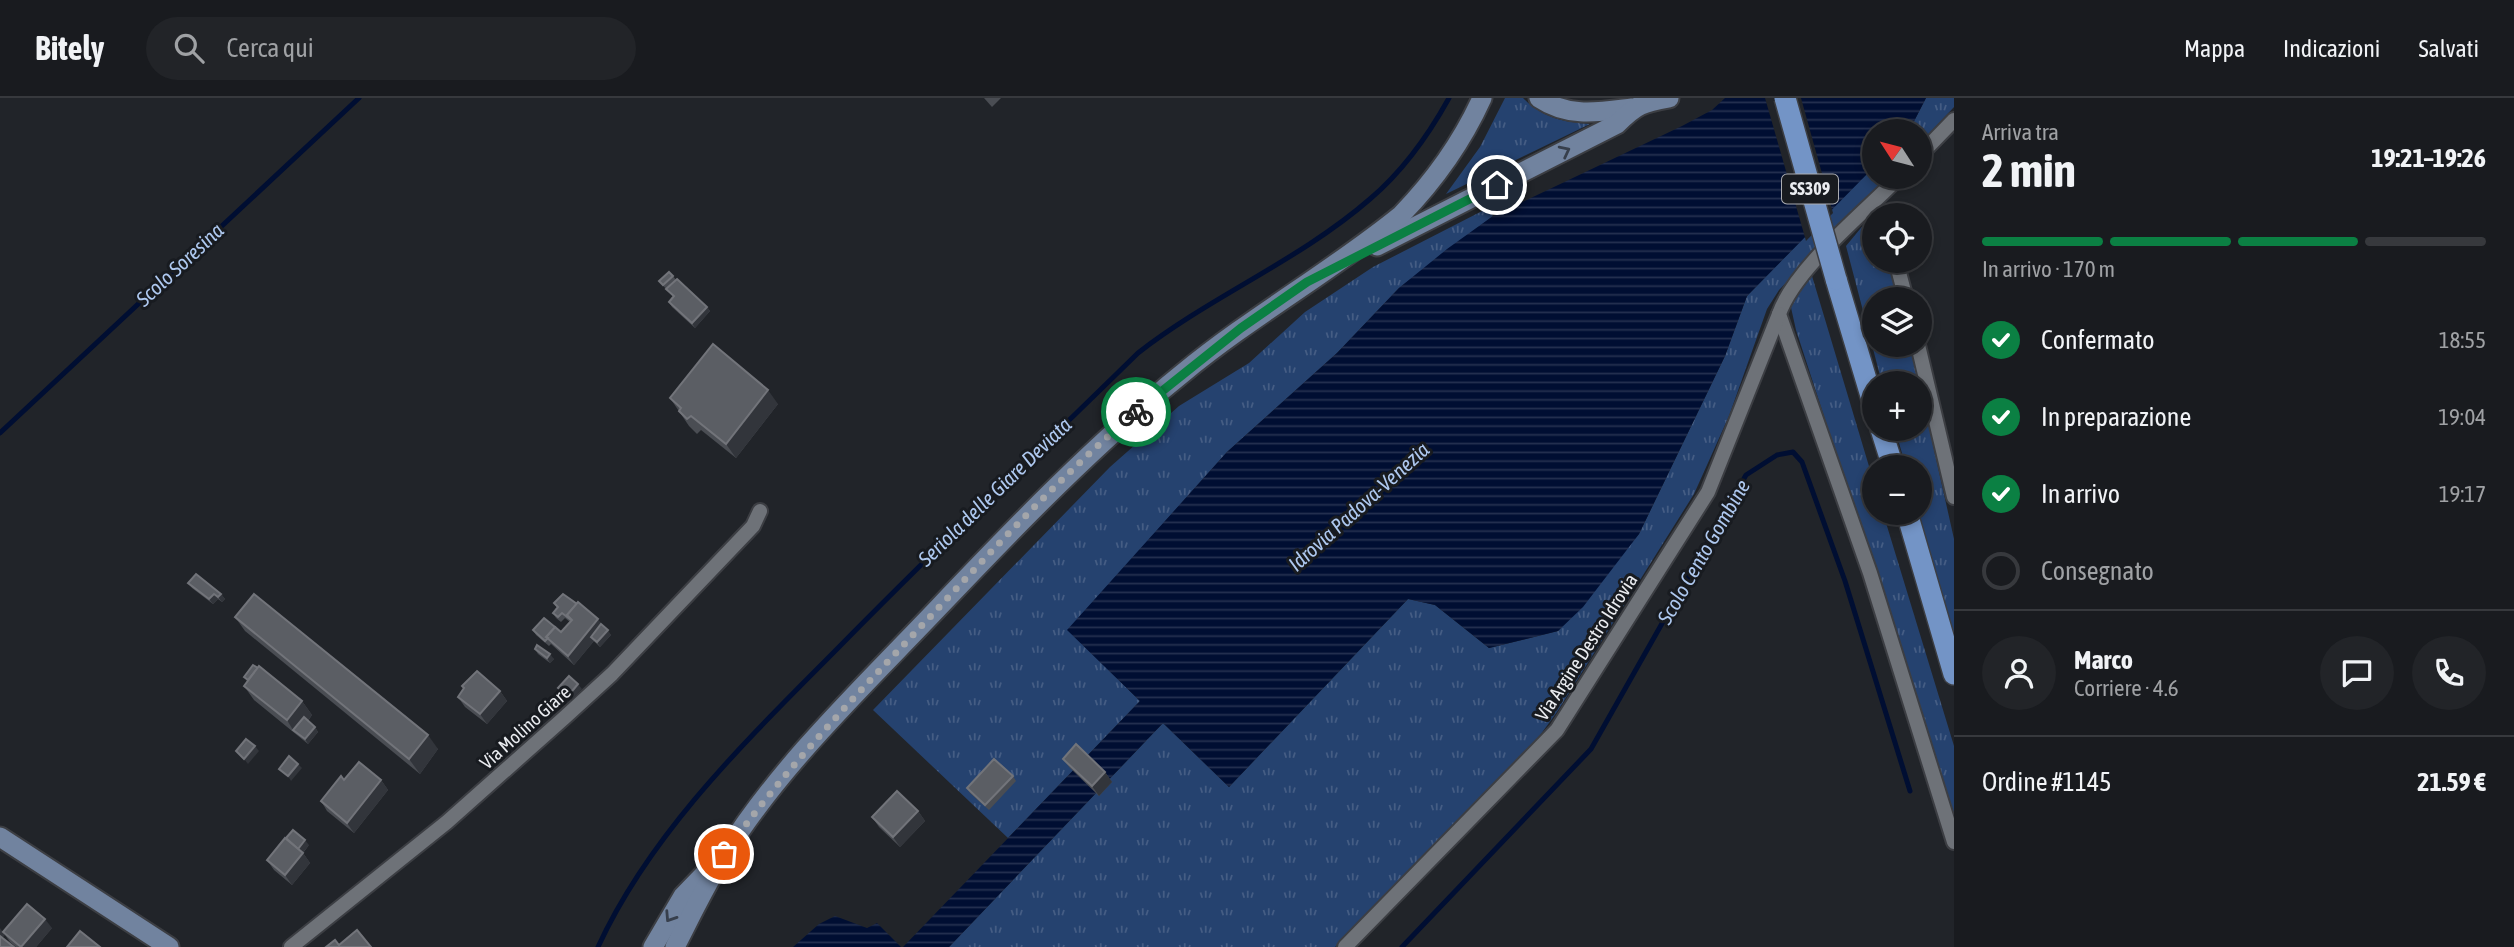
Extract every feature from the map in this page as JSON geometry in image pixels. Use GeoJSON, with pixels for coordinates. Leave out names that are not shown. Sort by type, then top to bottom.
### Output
{"type":"FeatureCollection","features":[{"type":"Feature","properties":{"kind":"main road"},"geometry":{"type":"LineString","coordinates":[[653,947],[683,896],[724,854],[823,730],[1075,466],[1184,372],[1385,228],[1423,192],[1455,149],[1482,98]]}},
{"type":"Feature","properties":{"kind":"main road"},"geometry":{"type":"LineString","coordinates":[[1539,98],[1564,110],[1585,114],[1669,98]]}},
{"type":"Feature","properties":{"kind":"main road","name":"SS309"},"geometry":{"type":"LineString","coordinates":[[1785,98],[1864,371]]}},
{"type":"Feature","properties":{"kind":"main road"},"geometry":{"type":"LineString","coordinates":[[1307,282],[1618,124],[1642,103]]}},
{"type":"Feature","properties":{"kind":"main road"},"geometry":{"type":"LineString","coordinates":[[1911,525],[1954,674]]}},
{"type":"Feature","properties":{"kind":"main road"},"geometry":{"type":"LineString","coordinates":[[0,837],[169,947]]}},
{"type":"Feature","properties":{"kind":"main road"},"geometry":{"type":"LineString","coordinates":[[675,947],[724,854]]}},
{"type":"Feature","properties":{"kind":"street"},"geometry":{"type":"LineString","coordinates":[[1932,143],[1954,120]]}},
{"type":"Feature","properties":{"kind":"street","name":"Via Argine Destro Idrovia"},"geometry":{"type":"LineString","coordinates":[[1345,947],[1557,730],[1708,492],[1784,298],[1803,274],[1862,223]]}},
{"type":"Feature","properties":{"kind":"street"},"geometry":{"type":"LineString","coordinates":[[1779,314],[1870,573],[1954,842]]}},
{"type":"Feature","properties":{"kind":"street"},"geometry":{"type":"LineString","coordinates":[[1921,357],[1954,497]]}},
{"type":"Feature","properties":{"kind":"street","name":"Via Molino Giare"},"geometry":{"type":"LineString","coordinates":[[291,947],[447,822],[612,674],[754,526],[760,511]]}},
{"type":"Feature","properties":{"kind":"green space"},"geometry":{"type":"Polygon","coordinates":[[[1505,98],[1523,98],[1554,118],[1590,124],[1446,194],[1480,147],[1505,98]]]}},
{"type":"Feature","properties":{"kind":"green space"},"geometry":{"type":"Polygon","coordinates":[[[1926,98],[1954,98],[1954,107],[1932,130],[1932,119],[1915,119],[1926,98]]]}},
{"type":"Feature","properties":{"kind":"green space"},"geometry":{"type":"Polygon","coordinates":[[[1862,178],[1862,189],[1876,189],[1779,290],[1767,309],[1729,416],[1694,494],[1557,712],[1538,738],[1335,947],[949,947],[1163,723],[1229,787],[1408,599],[1435,605],[1489,648],[1558,631],[1639,534],[1725,356],[1747,296],[1862,178]]]}},
{"type":"Feature","properties":{"kind":"green space"},"geometry":{"type":"Polygon","coordinates":[[[1488,208],[1493,216],[1399,288],[1337,353],[1227,452],[1068,630],[1140,701],[1008,838],[873,710],[1110,467],[1179,406],[1249,363],[1305,312],[1373,267],[1488,208]]]}},
{"type":"Feature","properties":{"kind":"green space"},"geometry":{"type":"Polygon","coordinates":[[[1862,227],[1862,273],[1891,273],[1896,287],[1862,287],[1862,307],[1846,246],[1862,227]]]}},
{"type":"Feature","properties":{"kind":"green space"},"geometry":{"type":"Polygon","coordinates":[[[1812,276],[1866,455],[1862,455],[1862,525],[1887,525],[1954,746],[1954,816],[1796,330],[1790,303],[1812,276]]]}},
{"type":"Feature","properties":{"kind":"green space"},"geometry":{"type":"Polygon","coordinates":[[[1875,357],[1913,357],[1916,371],[1879,371],[1875,357]]]}},
{"type":"Feature","properties":{"kind":"green space"},"geometry":{"type":"Polygon","coordinates":[[[1898,441],[1932,441],[1954,539],[1954,637],[1922,525],[1932,525],[1932,455],[1903,455],[1898,441]]]}},
{"type":"Feature","properties":{"kind":"water","name":"Idrovia Padova-Venezia"},"geometry":{"type":"Polygon","coordinates":[[[1725,98],[1926,98],[1915,119],[1862,119],[1862,179],[1747,296],[1725,356],[1639,534],[1583,607],[1558,631],[1489,648],[1435,605],[1408,599],[1229,787],[1163,723],[949,947],[903,947],[1140,701],[1067,630],[1227,452],[1337,353],[1399,288],[1493,216],[1712,110],[1725,98]]]}},
{"type":"Feature","properties":{"kind":"water"},"geometry":{"type":"Polygon","coordinates":[[[835,916],[867,928],[877,923],[901,947],[793,947],[819,924],[835,916]]]}},
{"type":"Feature","properties":{"kind":"pier"},"geometry":{"type":"Polygon","coordinates":[[[1765,98],[1801,98],[1833,213],[1806,241],[1765,98]]]}},
{"type":"Feature","properties":{"kind":"building"},"geometry":{"type":"Polygon","coordinates":[[[669,272],[673,276],[663,285],[659,281],[669,272]]]}},
{"type":"Feature","properties":{"kind":"building"},"geometry":{"type":"Polygon","coordinates":[[[677,279],[707,307],[692,323],[669,302],[674,296],[666,289],[677,279]]]}},
{"type":"Feature","properties":{"kind":"building"},"geometry":{"type":"Polygon","coordinates":[[[713,344],[768,390],[726,444],[691,416],[687,419],[679,411],[681,408],[670,398],[713,344]]]}},
{"type":"Feature","properties":{"kind":"building"},"geometry":{"type":"Polygon","coordinates":[[[196,574],[221,594],[218,597],[214,594],[209,599],[188,583],[196,574]]]}},
{"type":"Feature","properties":{"kind":"building"},"geometry":{"type":"Polygon","coordinates":[[[254,594],[428,735],[409,759],[235,617],[254,594]]]}},
{"type":"Feature","properties":{"kind":"building"},"geometry":{"type":"Polygon","coordinates":[[[563,594],[577,604],[567,615],[571,620],[562,613],[558,617],[553,613],[558,607],[554,603],[563,594]]]}},
{"type":"Feature","properties":{"kind":"building"},"geometry":{"type":"Polygon","coordinates":[[[578,602],[598,619],[568,656],[546,637],[555,627],[561,632],[572,620],[567,615],[578,602]]]}},
{"type":"Feature","properties":{"kind":"building"},"geometry":{"type":"Polygon","coordinates":[[[544,618],[555,627],[545,641],[533,630],[544,618]]]}},
{"type":"Feature","properties":{"kind":"building"},"geometry":{"type":"Polygon","coordinates":[[[601,624],[608,630],[597,642],[591,637],[601,624]]]}},
{"type":"Feature","properties":{"kind":"building"},"geometry":{"type":"Polygon","coordinates":[[[537,645],[550,654],[547,658],[535,649],[537,645]]]}},
{"type":"Feature","properties":{"kind":"building"},"geometry":{"type":"Polygon","coordinates":[[[253,665],[258,668],[248,680],[244,677],[253,665]]]}},
{"type":"Feature","properties":{"kind":"building"},"geometry":{"type":"Polygon","coordinates":[[[259,666],[302,701],[287,720],[244,686],[259,666]]]}},
{"type":"Feature","properties":{"kind":"building"},"geometry":{"type":"Polygon","coordinates":[[[477,671],[500,691],[480,714],[458,697],[464,688],[462,686],[477,671]]]}},
{"type":"Feature","properties":{"kind":"building"},"geometry":{"type":"Polygon","coordinates":[[[569,676],[578,684],[568,696],[558,688],[569,676]]]}},
{"type":"Feature","properties":{"kind":"building"},"geometry":{"type":"Polygon","coordinates":[[[304,717],[315,727],[305,739],[293,730],[304,717]]]}},
{"type":"Feature","properties":{"kind":"building"},"geometry":{"type":"Polygon","coordinates":[[[246,739],[255,746],[244,759],[236,751],[246,739]]]}},
{"type":"Feature","properties":{"kind":"building"},"geometry":{"type":"Polygon","coordinates":[[[1076,744],[1105,772],[1092,786],[1063,759],[1076,744]]]}},
{"type":"Feature","properties":{"kind":"building"},"geometry":{"type":"Polygon","coordinates":[[[289,756],[298,764],[288,776],[279,769],[289,756]]]}},
{"type":"Feature","properties":{"kind":"building"},"geometry":{"type":"Polygon","coordinates":[[[994,759],[1013,776],[985,805],[967,788],[994,759]]]}},
{"type":"Feature","properties":{"kind":"building"},"geometry":{"type":"Polygon","coordinates":[[[359,762],[381,780],[347,823],[321,801],[341,776],[344,780],[359,762]]]}},
{"type":"Feature","properties":{"kind":"building"},"geometry":{"type":"Polygon","coordinates":[[[897,791],[918,811],[893,837],[872,817],[897,791]]]}},
{"type":"Feature","properties":{"kind":"building"},"geometry":{"type":"Polygon","coordinates":[[[293,830],[305,840],[298,849],[286,838],[293,830]]]}},
{"type":"Feature","properties":{"kind":"building"},"geometry":{"type":"Polygon","coordinates":[[[285,838],[303,853],[285,875],[267,860],[285,838]]]}},
{"type":"Feature","properties":{"kind":"building"},"geometry":{"type":"Polygon","coordinates":[[[27,904],[45,919],[21,947],[3,932],[27,904]]]}},
{"type":"Feature","properties":{"kind":"building"},"geometry":{"type":"Polygon","coordinates":[[[357,930],[371,947],[326,947],[335,940],[339,945],[357,930]]]}},
{"type":"Feature","properties":{"kind":"building"},"geometry":{"type":"Polygon","coordinates":[[[80,931],[100,947],[67,947],[80,931]]]}},
{"type":"Feature","properties":{"kind":"building"},"geometry":{"type":"Polygon","coordinates":[[[0,936],[14,947],[0,947],[0,936]]]}},
{"type":"Feature","properties":{"kind":"waterway","name":"Scolo Soresina"},"geometry":{"type":"LineString","coordinates":[[0,433],[359,98]]}},
{"type":"Feature","properties":{"kind":"waterway","name":"Seriola delle Giare Deviata"},"geometry":{"type":"LineString","coordinates":[[598,947],[620,904],[646,863],[705,787],[771,715],[950,536],[1138,353],[1195,313],[1314,241],[1370,199],[1414,152],[1449,98]]}},
{"type":"Feature","properties":{"kind":"waterway","name":"Scolo Cento Gombine"},"geometry":{"type":"LineString","coordinates":[[1402,947],[1591,749],[1746,475],[1777,455],[1793,452],[1802,462],[1845,581],[1910,791]]}},
{"type":"Feature","properties":{"kind":"way so far"},"geometry":{"type":"LineString","coordinates":[[724,854],[783,777],[841,710],[1075,466],[1136,412]]}},
{"type":"Feature","properties":{"kind":"route"},"geometry":{"type":"LineString","coordinates":[[1136,412],[1241,328],[1307,282],[1497,185]]}}]}
